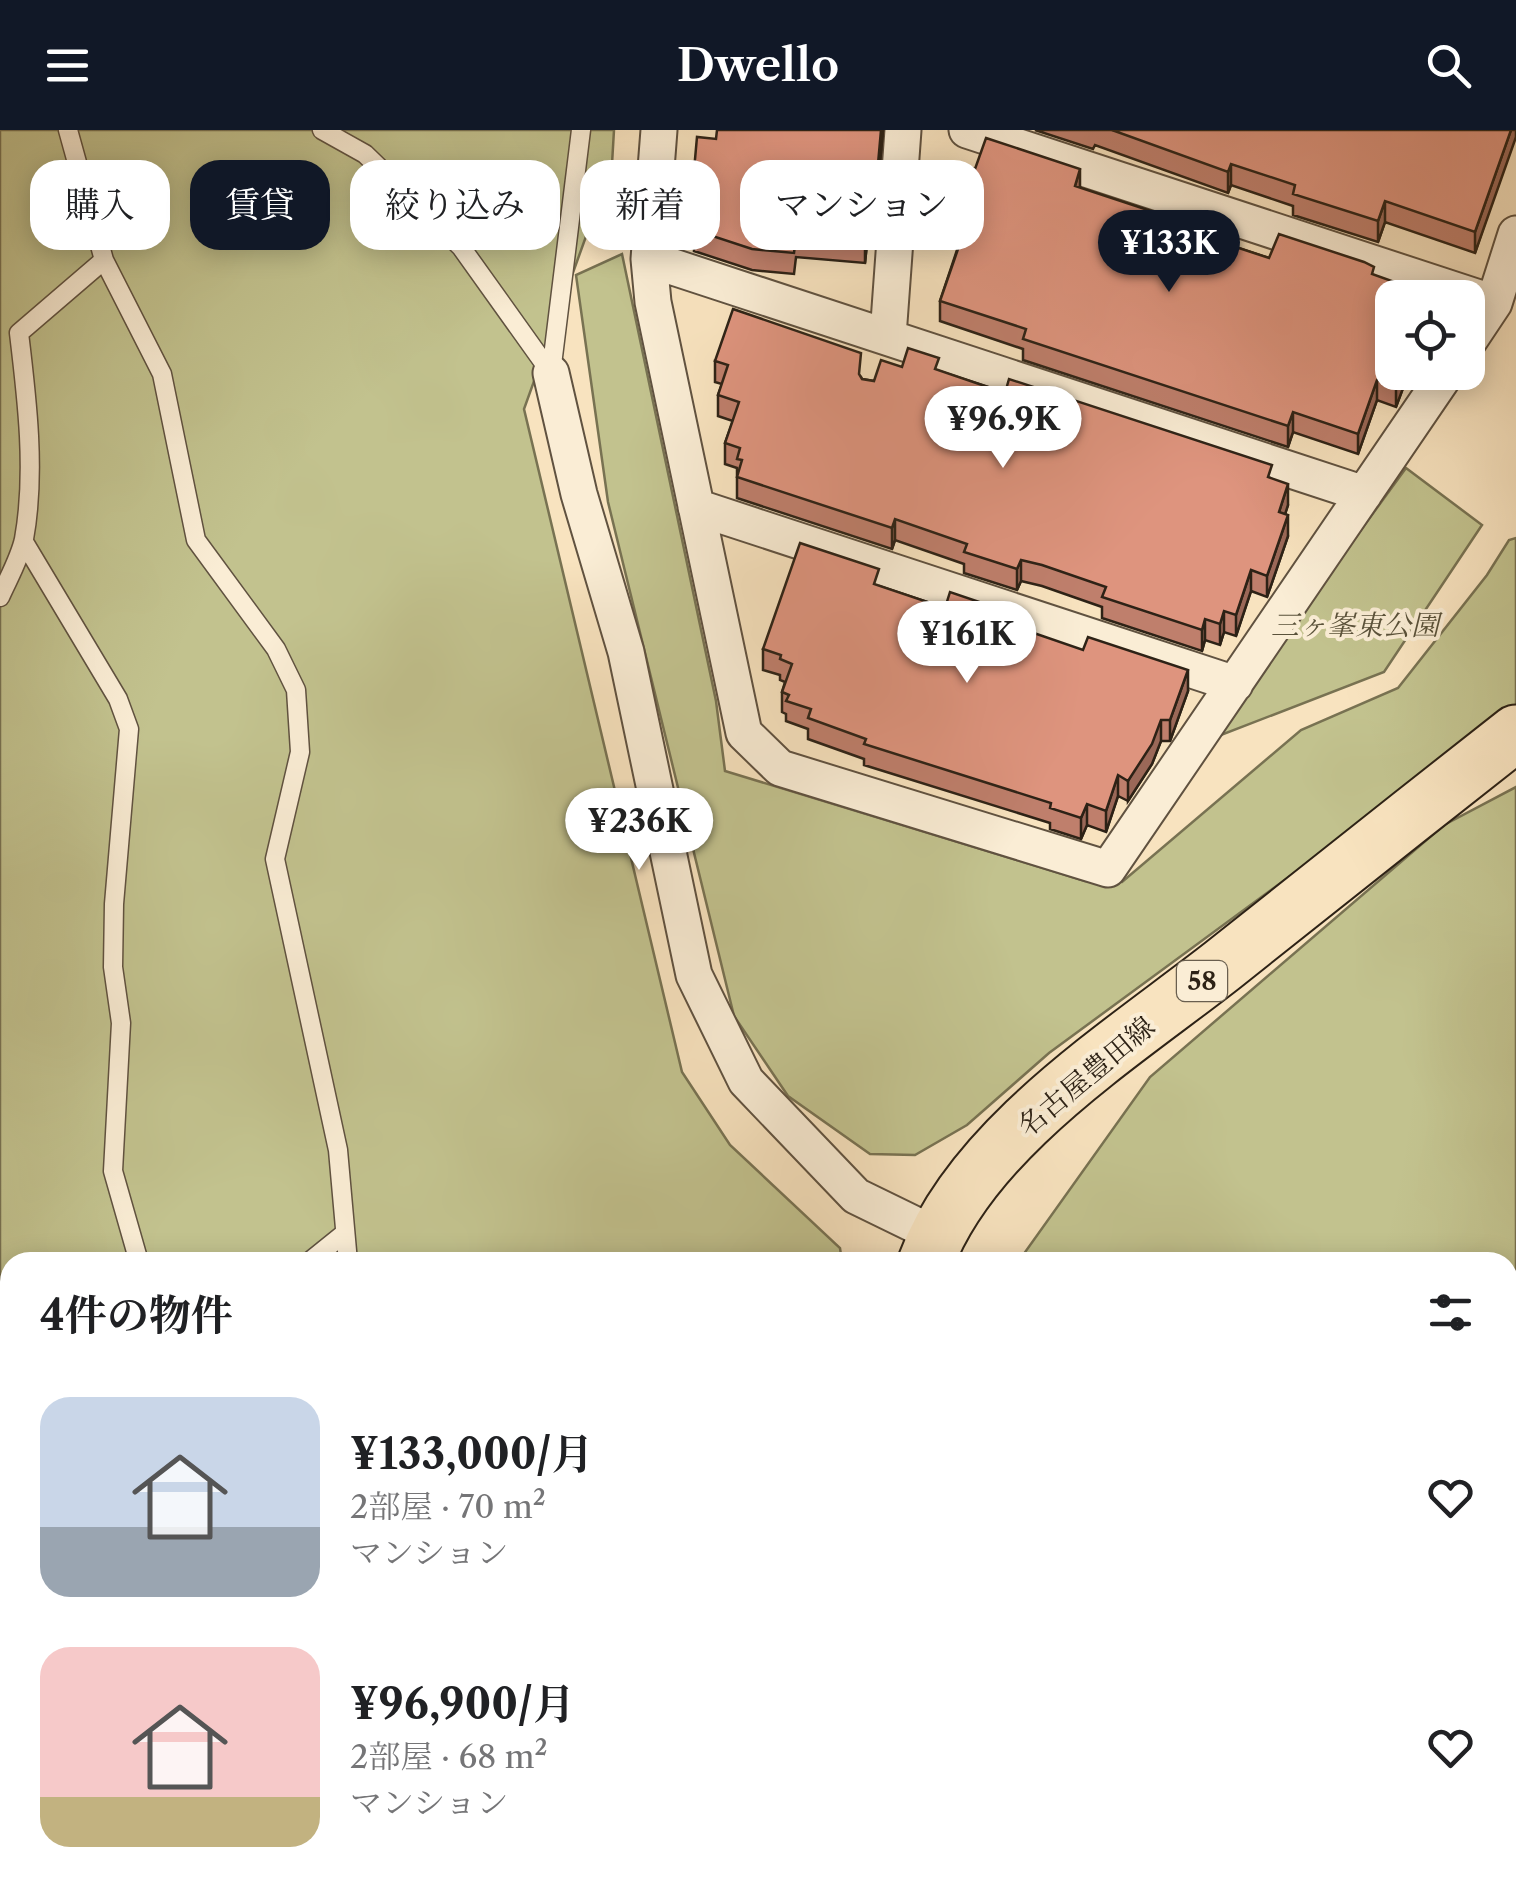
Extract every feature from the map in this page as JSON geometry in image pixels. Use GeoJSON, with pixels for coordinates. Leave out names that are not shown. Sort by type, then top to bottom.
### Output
{"type":"FeatureCollection","features":[{"type":"Feature","properties":{"kind":"main road","name":"名古屋豊田線"},"geometry":{"type":"LineString","coordinates":[[931,1249],[990,1156],[1066,1088],[1516,733]]}},
{"type":"Feature","properties":{"kind":"street"},"geometry":{"type":"LineString","coordinates":[[660,130],[649,259],[653,302],[744,733],[780,768],[1108,869],[1435,390]]}},
{"type":"Feature","properties":{"kind":"street"},"geometry":{"type":"LineString","coordinates":[[888,336],[904,130]]}},
{"type":"Feature","properties":{"kind":"street"},"geometry":{"type":"LineString","coordinates":[[967,130],[1494,303]]}},
{"type":"Feature","properties":{"kind":"street"},"geometry":{"type":"LineString","coordinates":[[1485,316],[1494,303],[1516,234]]}},
{"type":"Feature","properties":{"kind":"street"},"geometry":{"type":"LineString","coordinates":[[649,259],[1364,494]]}},
{"type":"Feature","properties":{"kind":"street"},"geometry":{"type":"LineString","coordinates":[[552,373],[579,494],[626,652],[694,975],[746,1080],[856,1196],[931,1249]]}},
{"type":"Feature","properties":{"kind":"street"},"geometry":{"type":"LineString","coordinates":[[696,508],[1234,684]]}},
{"type":"Feature","properties":{"kind":"lane"},"geometry":{"type":"LineString","coordinates":[[68,130],[104,260],[162,374],[196,540],[276,649],[296,690],[300,752],[275,860],[338,1150],[347,1252]]}},
{"type":"Feature","properties":{"kind":"lane"},"geometry":{"type":"LineString","coordinates":[[322,130],[365,154],[461,247],[552,373]]}},
{"type":"Feature","properties":{"kind":"lane"},"geometry":{"type":"LineString","coordinates":[[552,373],[581,130]]}},
{"type":"Feature","properties":{"kind":"lane"},"geometry":{"type":"LineString","coordinates":[[0,598],[24,542],[28,494],[19,333],[104,260]]}},
{"type":"Feature","properties":{"kind":"lane"},"geometry":{"type":"LineString","coordinates":[[24,542],[118,699],[129,729],[114,904],[113,967],[121,1023],[113,1172],[136,1252]]}},
{"type":"Feature","properties":{"kind":"lane"},"geometry":{"type":"LineString","coordinates":[[322,1252],[346,1233]]}},
{"type":"Feature","properties":{"kind":"green space"},"geometry":{"type":"Polygon","coordinates":[[[0,130],[614,130],[612,160],[580,160],[581,250],[524,409],[682,1072],[730,1145],[841,1252],[0,1252],[0,130]]]}},
{"type":"Feature","properties":{"kind":"green space"},"geometry":{"type":"Polygon","coordinates":[[[622,254],[716,701],[725,771],[1085,881],[1122,882],[1301,730],[1398,688],[1487,575],[1509,540],[1516,538],[1516,710],[1049,1053],[967,1125],[915,1155],[870,1154],[788,1096],[734,1016],[608,502],[576,275],[622,254]]]}},
{"type":"Feature","properties":{"kind":"green space","name":"三ヶ峯東公園"},"geometry":{"type":"Polygon","coordinates":[[[1406,468],[1482,525],[1384,672],[1208,740],[1406,468]]]}},
{"type":"Feature","properties":{"kind":"green space"},"geometry":{"type":"Polygon","coordinates":[[[1516,787],[1516,1252],[1025,1252],[1150,1077],[1444,825],[1516,787]]]}},
{"type":"Feature","properties":{"kind":"building"},"geometry":{"type":"Polygon","coordinates":[[[717,130],[881,130],[878,160],[740,160],[740,245],[720,239],[720,160],[695,160],[697,137],[716,139],[717,130]]]}},
{"type":"Feature","properties":{"kind":"building"},"geometry":{"type":"Polygon","coordinates":[[[1112,130],[1511,130],[1475,232],[1385,201],[1378,221],[1293,194],[1295,185],[1231,164],[1228,172],[1112,130]]]}},
{"type":"Feature","properties":{"kind":"building"},"geometry":{"type":"Polygon","coordinates":[[[986,138],[1080,169],[1075,186],[1154,212],[1151,219],[1269,258],[1279,234],[1374,267],[1372,274],[1389,280],[1375,280],[1375,386],[1358,434],[1293,412],[1288,426],[1023,339],[1026,329],[940,301],[958,250],[984,250],[984,160],[978,160],[986,138]]]}},
{"type":"Feature","properties":{"kind":"building"},"geometry":{"type":"Polygon","coordinates":[[[733,309],[861,353],[862,379],[874,381],[881,360],[902,367],[908,348],[939,358],[935,369],[1005,393],[1009,379],[1272,465],[1268,477],[1288,484],[1279,512],[1288,515],[1267,576],[1251,570],[1236,615],[1224,611],[1220,624],[1205,619],[1202,630],[1102,597],[1106,587],[1042,565],[1021,560],[1017,569],[964,552],[967,544],[895,519],[892,528],[737,477],[742,460],[737,459],[740,448],[725,443],[739,402],[718,395],[728,365],[715,361],[733,309]]]}},
{"type":"Feature","properties":{"kind":"building"},"geometry":{"type":"Polygon","coordinates":[[[800,543],[879,569],[874,584],[945,608],[950,592],[1003,610],[999,621],[1083,650],[1088,637],[1188,670],[1170,720],[1161,720],[1152,744],[1128,781],[1118,775],[1106,811],[1087,804],[1081,818],[1050,808],[1051,803],[864,744],[866,739],[808,718],[811,709],[786,701],[789,695],[782,692],[792,664],[763,649],[800,543]]]}}]}
